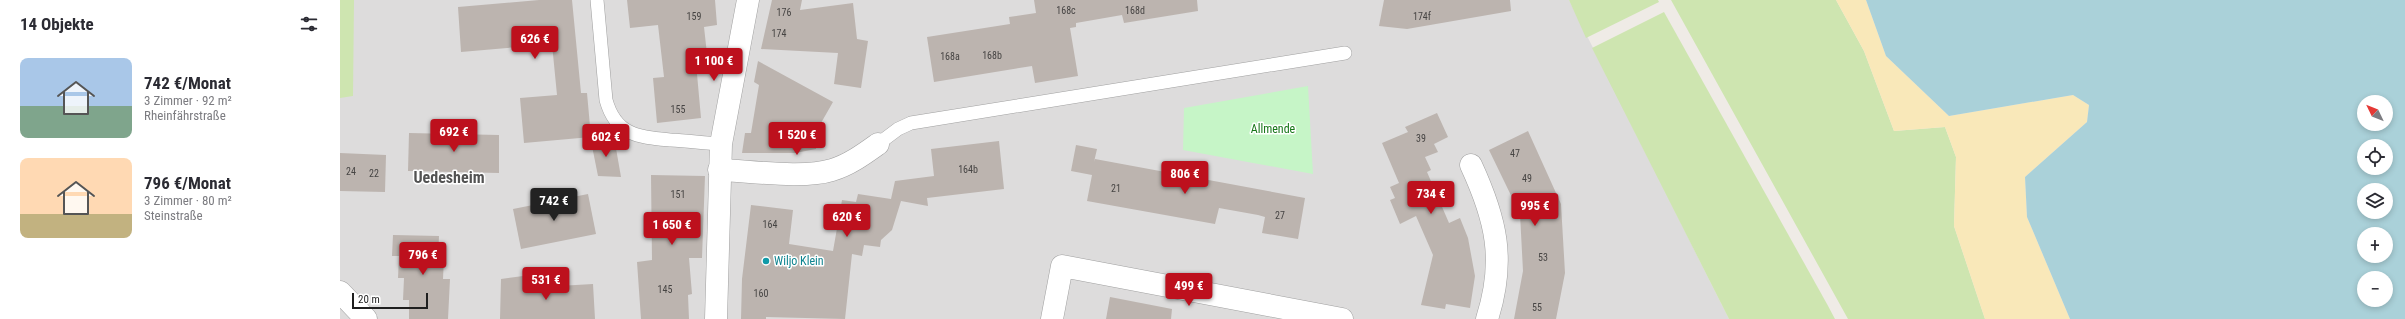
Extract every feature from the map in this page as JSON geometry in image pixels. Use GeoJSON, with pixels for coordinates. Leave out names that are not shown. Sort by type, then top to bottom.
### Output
{"type":"FeatureCollection","features":[{"type":"Feature","properties":{"kind":"street"},"geometry":{"type":"LineString","coordinates":[[716,319],[719,170],[721,144],[748,0]]}},
{"type":"Feature","properties":{"kind":"street"},"geometry":{"type":"LineString","coordinates":[[719,170],[808,174],[832,170],[857,159],[878,144]]}},
{"type":"Feature","properties":{"kind":"street"},"geometry":{"type":"LineString","coordinates":[[1472,165],[1490,209],[1497,239],[1496,274],[1488,319]]}},
{"type":"Feature","properties":{"kind":"street"},"geometry":{"type":"LineString","coordinates":[[1052,319],[1062,266],[1342,319]]}},
{"type":"Feature","properties":{"kind":"street"},"geometry":{"type":"LineString","coordinates":[[340,292],[366,319]]}},
{"type":"Feature","properties":{"kind":"lane"},"geometry":{"type":"LineString","coordinates":[[598,0],[606,100],[610,112],[617,122],[628,131],[641,137],[721,144]]}},
{"type":"Feature","properties":{"kind":"lane"},"geometry":{"type":"LineString","coordinates":[[878,144],[898,129],[911,123],[1346,54]]}},
{"type":"Feature","properties":{"kind":"shaded area"},"geometry":{"type":"Polygon","coordinates":[[[340,0],[1569,0],[1729,319],[340,319],[340,0]]]}},
{"type":"Feature","properties":{"kind":"green space"},"geometry":{"type":"Polygon","coordinates":[[[340,0],[354,0],[353,96],[340,98],[340,0]]]}},
{"type":"Feature","properties":{"kind":"green space"},"geometry":{"type":"Polygon","coordinates":[[[1569,0],[1658,0],[1659,2],[1586,38],[1569,0]]]}},
{"type":"Feature","properties":{"kind":"green space"},"geometry":{"type":"Polygon","coordinates":[[[1671,0],[1836,0],[1864,51],[1894,131],[1945,127],[1956,157],[1954,226],[1985,319],[1848,319],[1671,0]]]}},
{"type":"Feature","properties":{"kind":"green space"},"geometry":{"type":"Polygon","coordinates":[[[1664,12],[1835,319],[1729,319],[1592,48],[1664,12]]]}},
{"type":"Feature","properties":{"kind":"green space","name":"Allmende"},"geometry":{"type":"Polygon","coordinates":[[[1308,86],[1313,174],[1183,150],[1184,108],[1308,86]]]}},
{"type":"Feature","properties":{"kind":"sand"},"geometry":{"type":"Polygon","coordinates":[[[1836,0],[1866,0],[1886,56],[1949,116],[2073,95],[2089,105],[2087,122],[2025,177],[2027,217],[2070,319],[1985,319],[1954,226],[1956,157],[1945,127],[1894,131],[1864,51],[1836,0]]]}},
{"type":"Feature","properties":{"kind":"water"},"geometry":{"type":"Polygon","coordinates":[[[1866,0],[2405,0],[2405,319],[2070,319],[2027,217],[2025,177],[2087,122],[2089,105],[2073,95],[1949,116],[1886,56],[1866,0]]]}},
{"type":"Feature","properties":{"kind":"building"},"geometry":{"type":"Polygon","coordinates":[[[539,0],[572,0],[581,93],[587,93],[591,137],[524,143],[520,98],[557,95],[552,44],[461,52],[458,7],[539,0]]]}},
{"type":"Feature","properties":{"kind":"building"},"geometry":{"type":"Polygon","coordinates":[[[627,0],[715,0],[717,25],[704,27],[709,72],[697,74],[701,118],[657,123],[653,78],[664,77],[658,25],[630,28],[627,0]]]}},
{"type":"Feature","properties":{"kind":"building"},"geometry":{"type":"Polygon","coordinates":[[[772,0],[802,0],[800,10],[853,3],[857,39],[868,41],[861,88],[834,84],[838,53],[761,49],[772,0]]]}},
{"type":"Feature","properties":{"kind":"building"},"geometry":{"type":"Polygon","coordinates":[[[1034,0],[1197,0],[1198,11],[1124,23],[1122,15],[1076,23],[1076,27],[1070,28],[1078,76],[1035,83],[1032,66],[934,82],[927,37],[1010,24],[1009,17],[1036,13],[1034,0]]]}},
{"type":"Feature","properties":{"kind":"building"},"geometry":{"type":"Polygon","coordinates":[[[1384,0],[1510,0],[1511,11],[1407,29],[1379,26],[1384,0]]]}},
{"type":"Feature","properties":{"kind":"building"},"geometry":{"type":"Polygon","coordinates":[[[758,61],[833,102],[817,130],[816,149],[795,153],[742,153],[745,133],[751,133],[759,85],[754,82],[758,61]]]}},
{"type":"Feature","properties":{"kind":"building"},"geometry":{"type":"Polygon","coordinates":[[[1437,113],[1448,137],[1434,144],[1438,152],[1425,157],[1431,170],[1427,172],[1449,223],[1460,218],[1468,238],[1475,276],[1470,308],[1446,304],[1445,309],[1421,305],[1433,255],[1416,216],[1400,224],[1390,200],[1395,198],[1390,187],[1399,183],[1382,143],[1408,132],[1405,127],[1437,113]]]}},
{"type":"Feature","properties":{"kind":"building"},"geometry":{"type":"Polygon","coordinates":[[[1528,131],[1561,204],[1565,273],[1556,319],[1514,319],[1523,271],[1520,214],[1489,150],[1528,131]]]}},
{"type":"Feature","properties":{"kind":"building"},"geometry":{"type":"Polygon","coordinates":[[[409,133],[499,135],[499,173],[408,171],[409,133]]]}},
{"type":"Feature","properties":{"kind":"building"},"geometry":{"type":"Polygon","coordinates":[[[614,137],[621,177],[598,176],[591,141],[614,137]]]}},
{"type":"Feature","properties":{"kind":"building"},"geometry":{"type":"Polygon","coordinates":[[[999,141],[1004,189],[927,198],[928,206],[901,201],[892,230],[881,240],[880,247],[864,245],[862,256],[852,254],[845,319],[766,317],[766,319],[741,319],[742,279],[751,205],[793,210],[789,244],[833,251],[842,200],[856,202],[858,194],[891,199],[895,181],[934,176],[931,149],[999,141]]]}},
{"type":"Feature","properties":{"kind":"building"},"geometry":{"type":"Polygon","coordinates":[[[1076,145],[1097,149],[1094,162],[1095,159],[1305,198],[1298,239],[1262,233],[1265,217],[1258,215],[1219,208],[1215,224],[1087,201],[1092,175],[1071,171],[1076,145]]]}},
{"type":"Feature","properties":{"kind":"building"},"geometry":{"type":"Polygon","coordinates":[[[340,153],[386,155],[385,192],[340,191],[340,153]]]}},
{"type":"Feature","properties":{"kind":"building"},"geometry":{"type":"Polygon","coordinates":[[[651,175],[705,176],[702,258],[689,258],[692,294],[688,295],[689,319],[641,319],[637,262],[652,260],[651,175]]]}},
{"type":"Feature","properties":{"kind":"building"},"geometry":{"type":"Polygon","coordinates":[[[588,194],[596,234],[521,249],[513,209],[588,194]]]}},
{"type":"Feature","properties":{"kind":"building"},"geometry":{"type":"Polygon","coordinates":[[[393,235],[439,236],[438,257],[444,257],[443,279],[450,279],[448,319],[409,319],[409,300],[403,300],[404,278],[398,278],[399,256],[392,256],[393,235]]]}},
{"type":"Feature","properties":{"kind":"building"},"geometry":{"type":"Polygon","coordinates":[[[523,276],[524,288],[593,284],[595,319],[500,319],[501,279],[523,276]]]}},
{"type":"Feature","properties":{"kind":"building"},"geometry":{"type":"Polygon","coordinates":[[[1110,297],[1172,309],[1171,319],[1106,319],[1110,297]]]}},
{"type":"Feature","properties":{"kind":"place","name":"Wiljo Klein"},"geometry":{"type":"Point","coordinates":[766,261]}},
{"type":"Feature","properties":{"kind":"district","name":"Uedesheim"},"geometry":{"type":"Point","coordinates":[449,177]}}]}
